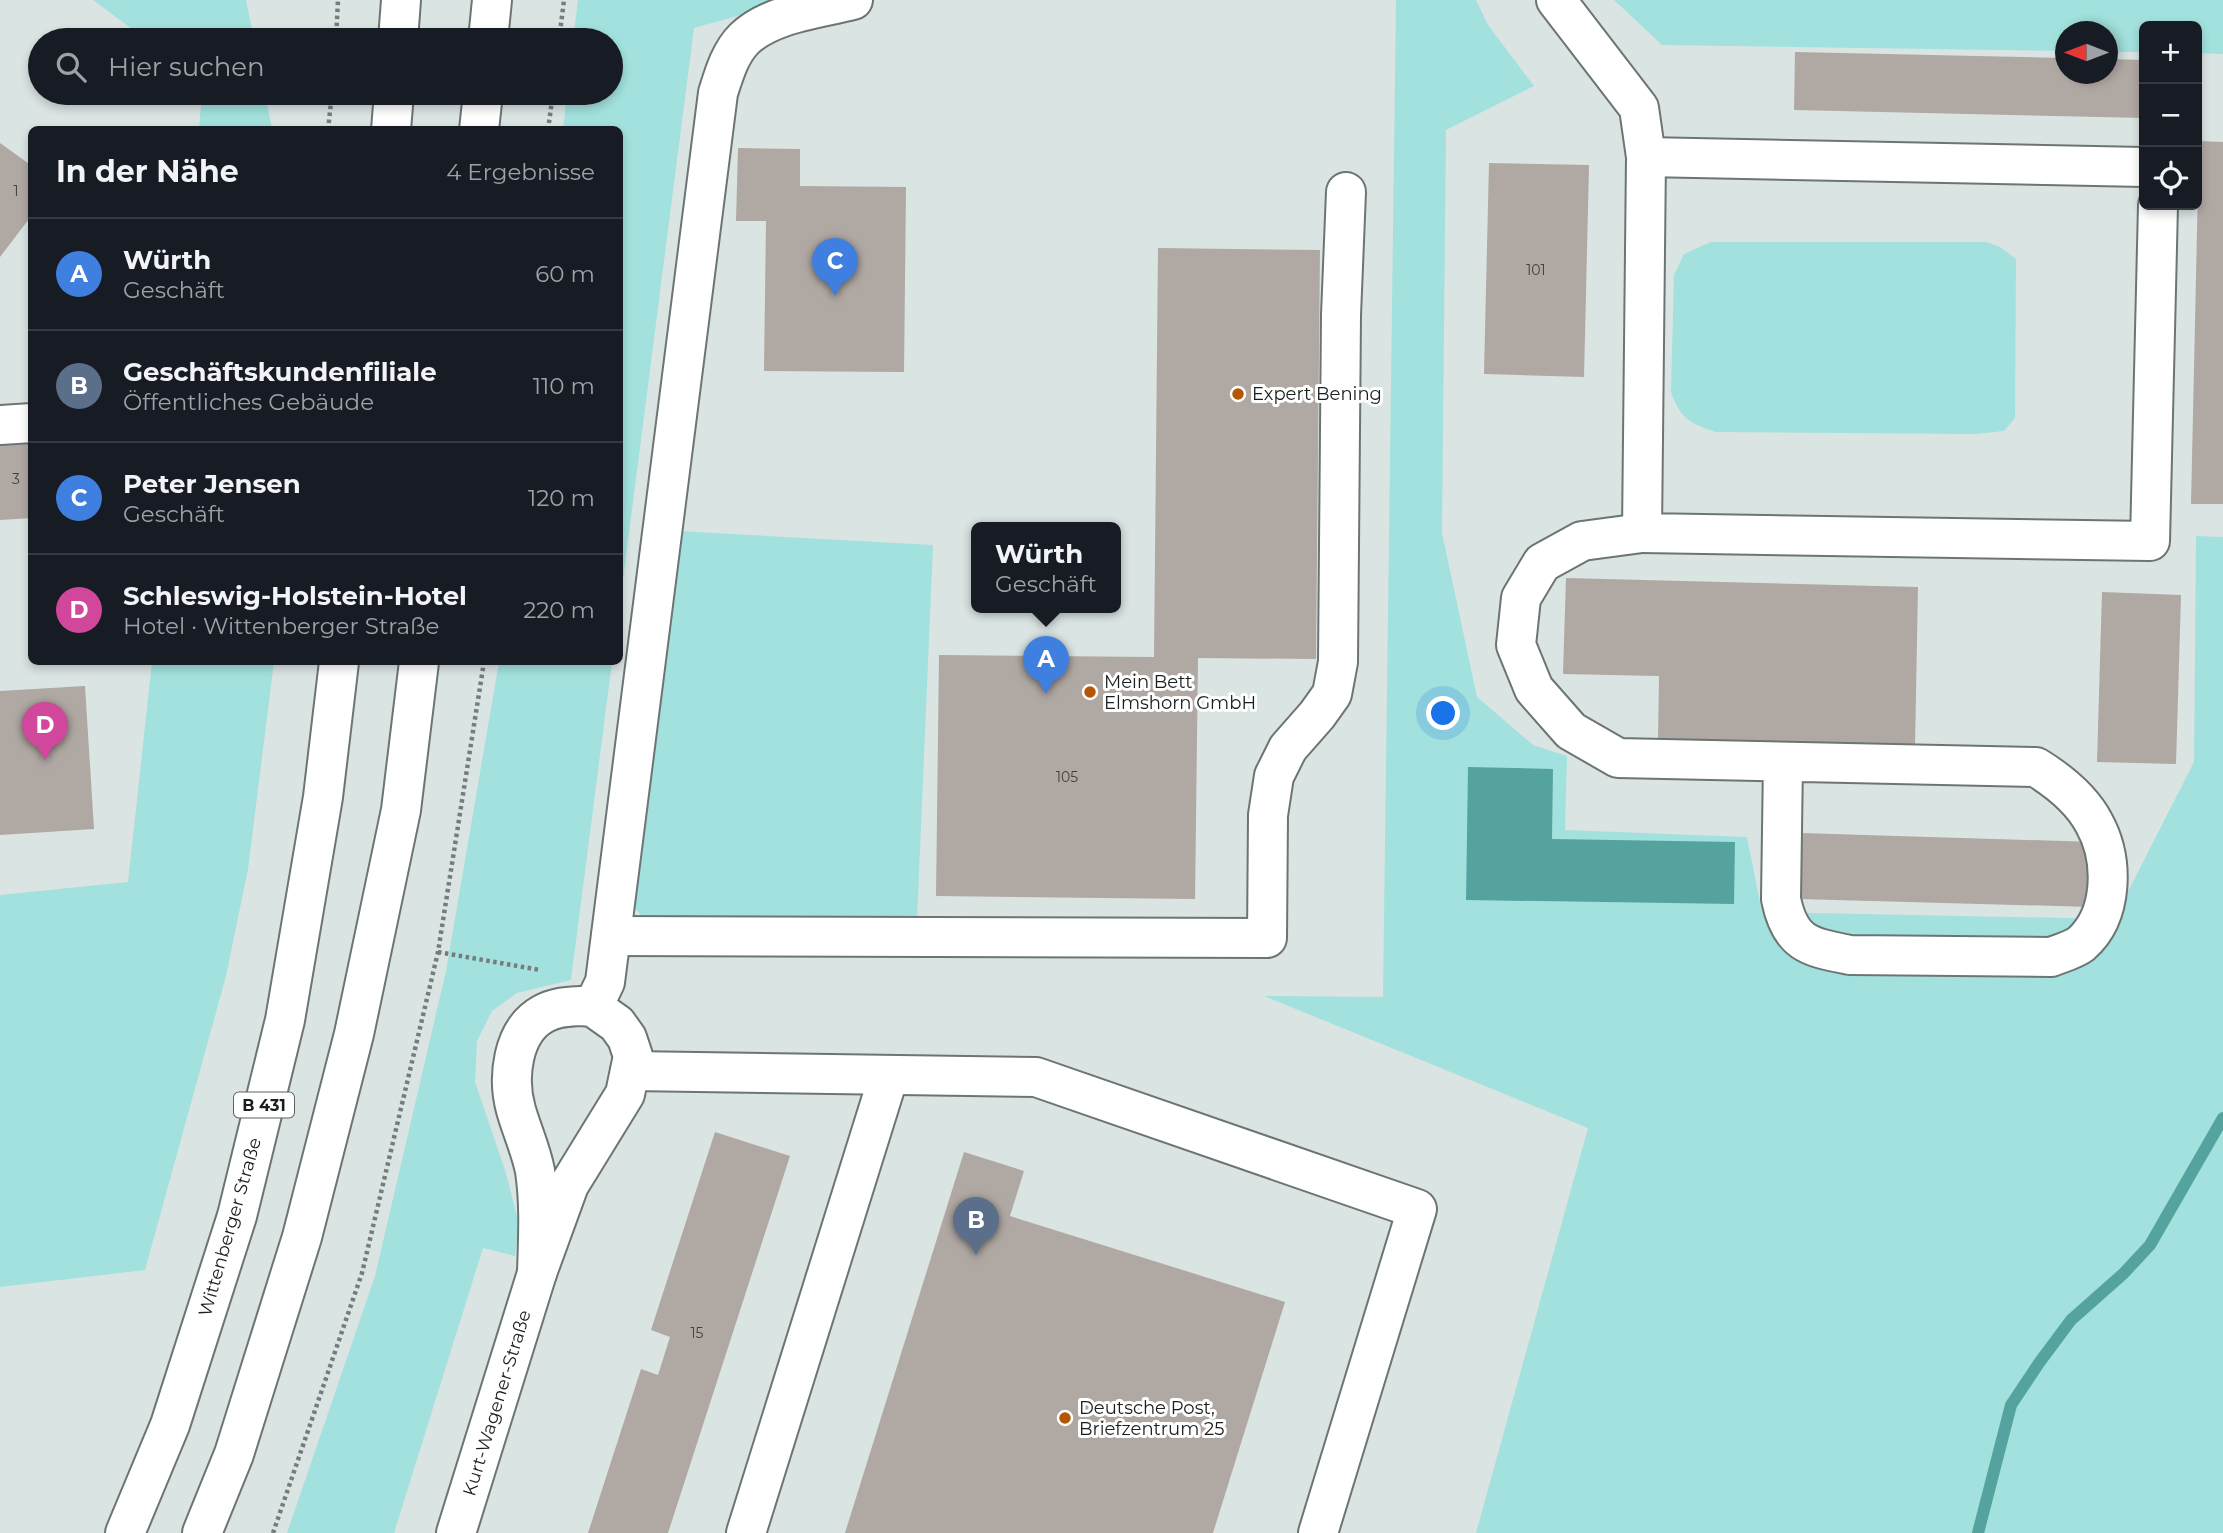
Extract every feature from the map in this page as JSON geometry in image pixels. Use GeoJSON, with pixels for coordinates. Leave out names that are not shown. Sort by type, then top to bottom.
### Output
{"type":"FeatureCollection","features":[{"type":"Feature","properties":{"kind":"main road"},"geometry":{"type":"LineString","coordinates":[[399,28],[401,0]]}},
{"type":"Feature","properties":{"kind":"main road"},"geometry":{"type":"LineString","coordinates":[[489,28],[492,0]]}},
{"type":"Feature","properties":{"kind":"main road"},"geometry":{"type":"LineString","coordinates":[[593,1007],[605,982],[718,93],[726,66],[745,38],[775,20],[853,0]]}},
{"type":"Feature","properties":{"kind":"main road"},"geometry":{"type":"LineString","coordinates":[[1556,0],[1639,108],[1646,157],[1642,533]]}},
{"type":"Feature","properties":{"kind":"main road"},"geometry":{"type":"LineString","coordinates":[[391,126],[393,105]]}},
{"type":"Feature","properties":{"kind":"main road"},"geometry":{"type":"LineString","coordinates":[[480,126],[482,105]]}},
{"type":"Feature","properties":{"kind":"main road"},"geometry":{"type":"LineString","coordinates":[[1646,157],[2139,167]]}},
{"type":"Feature","properties":{"kind":"main road"},"geometry":{"type":"LineString","coordinates":[[611,936],[1267,938],[1268,815],[1274,776],[1288,748],[1332,694],[1338,662],[1341,315],[1346,192]]}},
{"type":"Feature","properties":{"kind":"main road"},"geometry":{"type":"LineString","coordinates":[[1783,761],[1781,899],[1785,920],[1796,936],[1817,949],[1850,955],[2051,957],[2079,946],[2094,930],[2107,898],[2108,858],[2094,822],[2060,782],[2036,767],[1783,761],[1618,758],[1571,731],[1534,690],[1516,645],[1521,598],[1542,563],[1582,541],[1642,533],[2150,541],[2158,210]]}},
{"type":"Feature","properties":{"kind":"main road"},"geometry":{"type":"LineString","coordinates":[[0,425],[28,423]]}},
{"type":"Feature","properties":{"kind":"main road","name":"Wittenberger Straße"},"geometry":{"type":"LineString","coordinates":[[125,1533],[170,1425],[240,1202],[285,1020],[323,797],[339,665]]}},
{"type":"Feature","properties":{"kind":"main road"},"geometry":{"type":"LineString","coordinates":[[202,1533],[234,1454],[298,1249],[354,1034],[401,810],[419,665]]}},
{"type":"Feature","properties":{"kind":"main road","name":"Kurt-Wagener-Straße"},"geometry":{"type":"LineString","coordinates":[[456,1533],[537,1273],[569,1185],[625,1094],[633,1056],[627,1038],[617,1024],[593,1007],[559,1008],[542,1014],[523,1031],[515,1054],[512,1086],[516,1110],[527,1138],[539,1206],[537,1273]]}},
{"type":"Feature","properties":{"kind":"main road"},"geometry":{"type":"LineString","coordinates":[[631,1070],[1036,1077],[1417,1209],[1318,1533]]}},
{"type":"Feature","properties":{"kind":"main road"},"geometry":{"type":"LineString","coordinates":[[746,1533],[889,1075]]}},
{"type":"Feature","properties":{"kind":"path"},"geometry":{"type":"LineString","coordinates":[[337,28],[338,0]]}},
{"type":"Feature","properties":{"kind":"path"},"geometry":{"type":"LineString","coordinates":[[560,28],[564,0]]}},
{"type":"Feature","properties":{"kind":"path"},"geometry":{"type":"LineString","coordinates":[[328,126],[331,105]]}},
{"type":"Feature","properties":{"kind":"path"},"geometry":{"type":"LineString","coordinates":[[549,126],[551,105]]}},
{"type":"Feature","properties":{"kind":"path"},"geometry":{"type":"LineString","coordinates":[[273,1533],[362,1273],[438,952],[484,665]]}},
{"type":"Feature","properties":{"kind":"shaded area"},"geometry":{"type":"Polygon","coordinates":[[[93,0],[246,0],[252,28],[131,28],[93,0]]]}},
{"type":"Feature","properties":{"kind":"shaded area"},"geometry":{"type":"Polygon","coordinates":[[[578,0],[794,0],[694,28],[623,580],[623,126],[563,126],[566,105],[623,105],[623,28],[574,28],[578,0]]]}},
{"type":"Feature","properties":{"kind":"shaded area"},"geometry":{"type":"Polygon","coordinates":[[[1396,0],[1476,0],[1488,25],[1534,86],[1446,130],[1442,533],[1477,697],[1533,745],[1567,756],[1565,830],[1747,837],[1762,912],[2114,919],[2194,762],[2196,536],[2223,537],[2223,1533],[1476,1533],[1588,1128],[1264,996],[1383,997],[1396,0]]]}},
{"type":"Feature","properties":{"kind":"shaded area"},"geometry":{"type":"Polygon","coordinates":[[[1614,0],[2223,0],[2223,54],[2202,53],[2202,21],[2139,21],[2139,52],[2118,52],[2118,21],[2055,21],[2055,51],[1662,45],[1614,0]]]}},
{"type":"Feature","properties":{"kind":"shaded area"},"geometry":{"type":"Polygon","coordinates":[[[201,105],[267,105],[271,126],[199,126],[201,105]]]}},
{"type":"Feature","properties":{"kind":"shaded area"},"geometry":{"type":"Polygon","coordinates":[[[1711,242],[1986,242],[2000,247],[2016,259],[2015,418],[2004,431],[1975,434],[1716,432],[1693,423],[1682,414],[1671,392],[1674,275],[1684,254],[1711,242]]]}},
{"type":"Feature","properties":{"kind":"shaded area"},"geometry":{"type":"Polygon","coordinates":[[[677,531],[933,545],[917,920],[653,928],[632,905],[677,531]]]}},
{"type":"Feature","properties":{"kind":"shaded area"},"geometry":{"type":"Polygon","coordinates":[[[152,665],[274,665],[248,869],[226,976],[145,1270],[0,1287],[0,895],[128,882],[152,665]]]}},
{"type":"Feature","properties":{"kind":"shaded area"},"geometry":{"type":"Polygon","coordinates":[[[498,665],[612,665],[571,980],[517,993],[492,1011],[477,1041],[475,1082],[505,1170],[519,1224],[515,1256],[483,1248],[394,1533],[287,1533],[375,1276],[446,971],[498,665]]]}},
{"type":"Feature","properties":{"kind":"shaded area"},"geometry":{"type":"Polygon","coordinates":[[[1468,767],[1553,769],[1552,839],[1735,842],[1734,904],[1466,900],[1468,767]]]}},
{"type":"Feature","properties":{"kind":"building"},"geometry":{"type":"Polygon","coordinates":[[[1795,52],[2055,58],[2055,84],[2118,84],[2118,59],[2139,60],[2139,118],[1794,110],[1795,52]]]}},
{"type":"Feature","properties":{"kind":"building"},"geometry":{"type":"Polygon","coordinates":[[[2202,141],[2223,142],[2223,504],[2191,504],[2197,210],[2202,210],[2202,141]]]}},
{"type":"Feature","properties":{"kind":"building"},"geometry":{"type":"Polygon","coordinates":[[[0,143],[28,163],[28,220],[0,257],[0,143]]]}},
{"type":"Feature","properties":{"kind":"building"},"geometry":{"type":"Polygon","coordinates":[[[738,148],[800,149],[800,186],[906,187],[904,372],[764,371],[766,221],[736,221],[738,148]]]}},
{"type":"Feature","properties":{"kind":"building"},"geometry":{"type":"Polygon","coordinates":[[[1489,163],[1589,165],[1584,377],[1484,374],[1489,163]]]}},
{"type":"Feature","properties":{"kind":"building"},"geometry":{"type":"Polygon","coordinates":[[[1158,248],[1320,250],[1316,659],[1198,658],[1195,899],[936,896],[939,655],[1154,657],[1158,248]]]}},
{"type":"Feature","properties":{"kind":"building"},"geometry":{"type":"Polygon","coordinates":[[[28,439],[28,518],[0,520],[0,441],[28,439]]]}},
{"type":"Feature","properties":{"kind":"building"},"geometry":{"type":"Polygon","coordinates":[[[1566,578],[1918,587],[1915,746],[1658,739],[1659,676],[1563,674],[1566,578]]]}},
{"type":"Feature","properties":{"kind":"building"},"geometry":{"type":"Polygon","coordinates":[[[2102,592],[2181,595],[2176,764],[2097,762],[2102,592]]]}},
{"type":"Feature","properties":{"kind":"building"},"geometry":{"type":"Polygon","coordinates":[[[85,686],[94,829],[0,835],[0,691],[85,686]]]}},
{"type":"Feature","properties":{"kind":"building"},"geometry":{"type":"Polygon","coordinates":[[[1801,833],[2095,842],[2093,907],[1799,899],[1801,833]]]}},
{"type":"Feature","properties":{"kind":"building"},"geometry":{"type":"Polygon","coordinates":[[[715,1132],[790,1156],[668,1533],[588,1533],[641,1369],[658,1375],[670,1337],[651,1330],[715,1132]]]}},
{"type":"Feature","properties":{"kind":"building","name":"Deutsche Post, Briefzentrum 25"},"geometry":{"type":"Polygon","coordinates":[[[964,1152],[1024,1171],[1010,1216],[1285,1302],[1213,1533],[845,1533],[964,1152]]]}},
{"type":"Feature","properties":{"kind":"waterway"},"geometry":{"type":"LineString","coordinates":[[1978,1533],[2011,1405],[2071,1320],[2123,1274],[2150,1245],[2223,1118]]}},
{"type":"Feature","properties":{"kind":"place","name":"Peter Jensen"},"geometry":{"type":"Point","coordinates":[835,296]}},
{"type":"Feature","properties":{"kind":"place","name":"Expert Bening"},"geometry":{"type":"Point","coordinates":[1238,394]}},
{"type":"Feature","properties":{"kind":"place","name":"Mein Bett Elmshorn GmbH"},"geometry":{"type":"Point","coordinates":[1090,692]}},
{"type":"Feature","properties":{"kind":"place","name":"Würth"},"geometry":{"type":"Point","coordinates":[1046,694]}},
{"type":"Feature","properties":{"kind":"place","name":"Schleswig-Holstein-Hotel"},"geometry":{"type":"Point","coordinates":[45,760]}},
{"type":"Feature","properties":{"kind":"place","name":"Geschäftskundenfiliale"},"geometry":{"type":"Point","coordinates":[976,1255]}},
{"type":"Feature","properties":{"kind":"place","name":"Deutsche Post, Briefzentrum 25"},"geometry":{"type":"Point","coordinates":[1065,1418]}}]}
